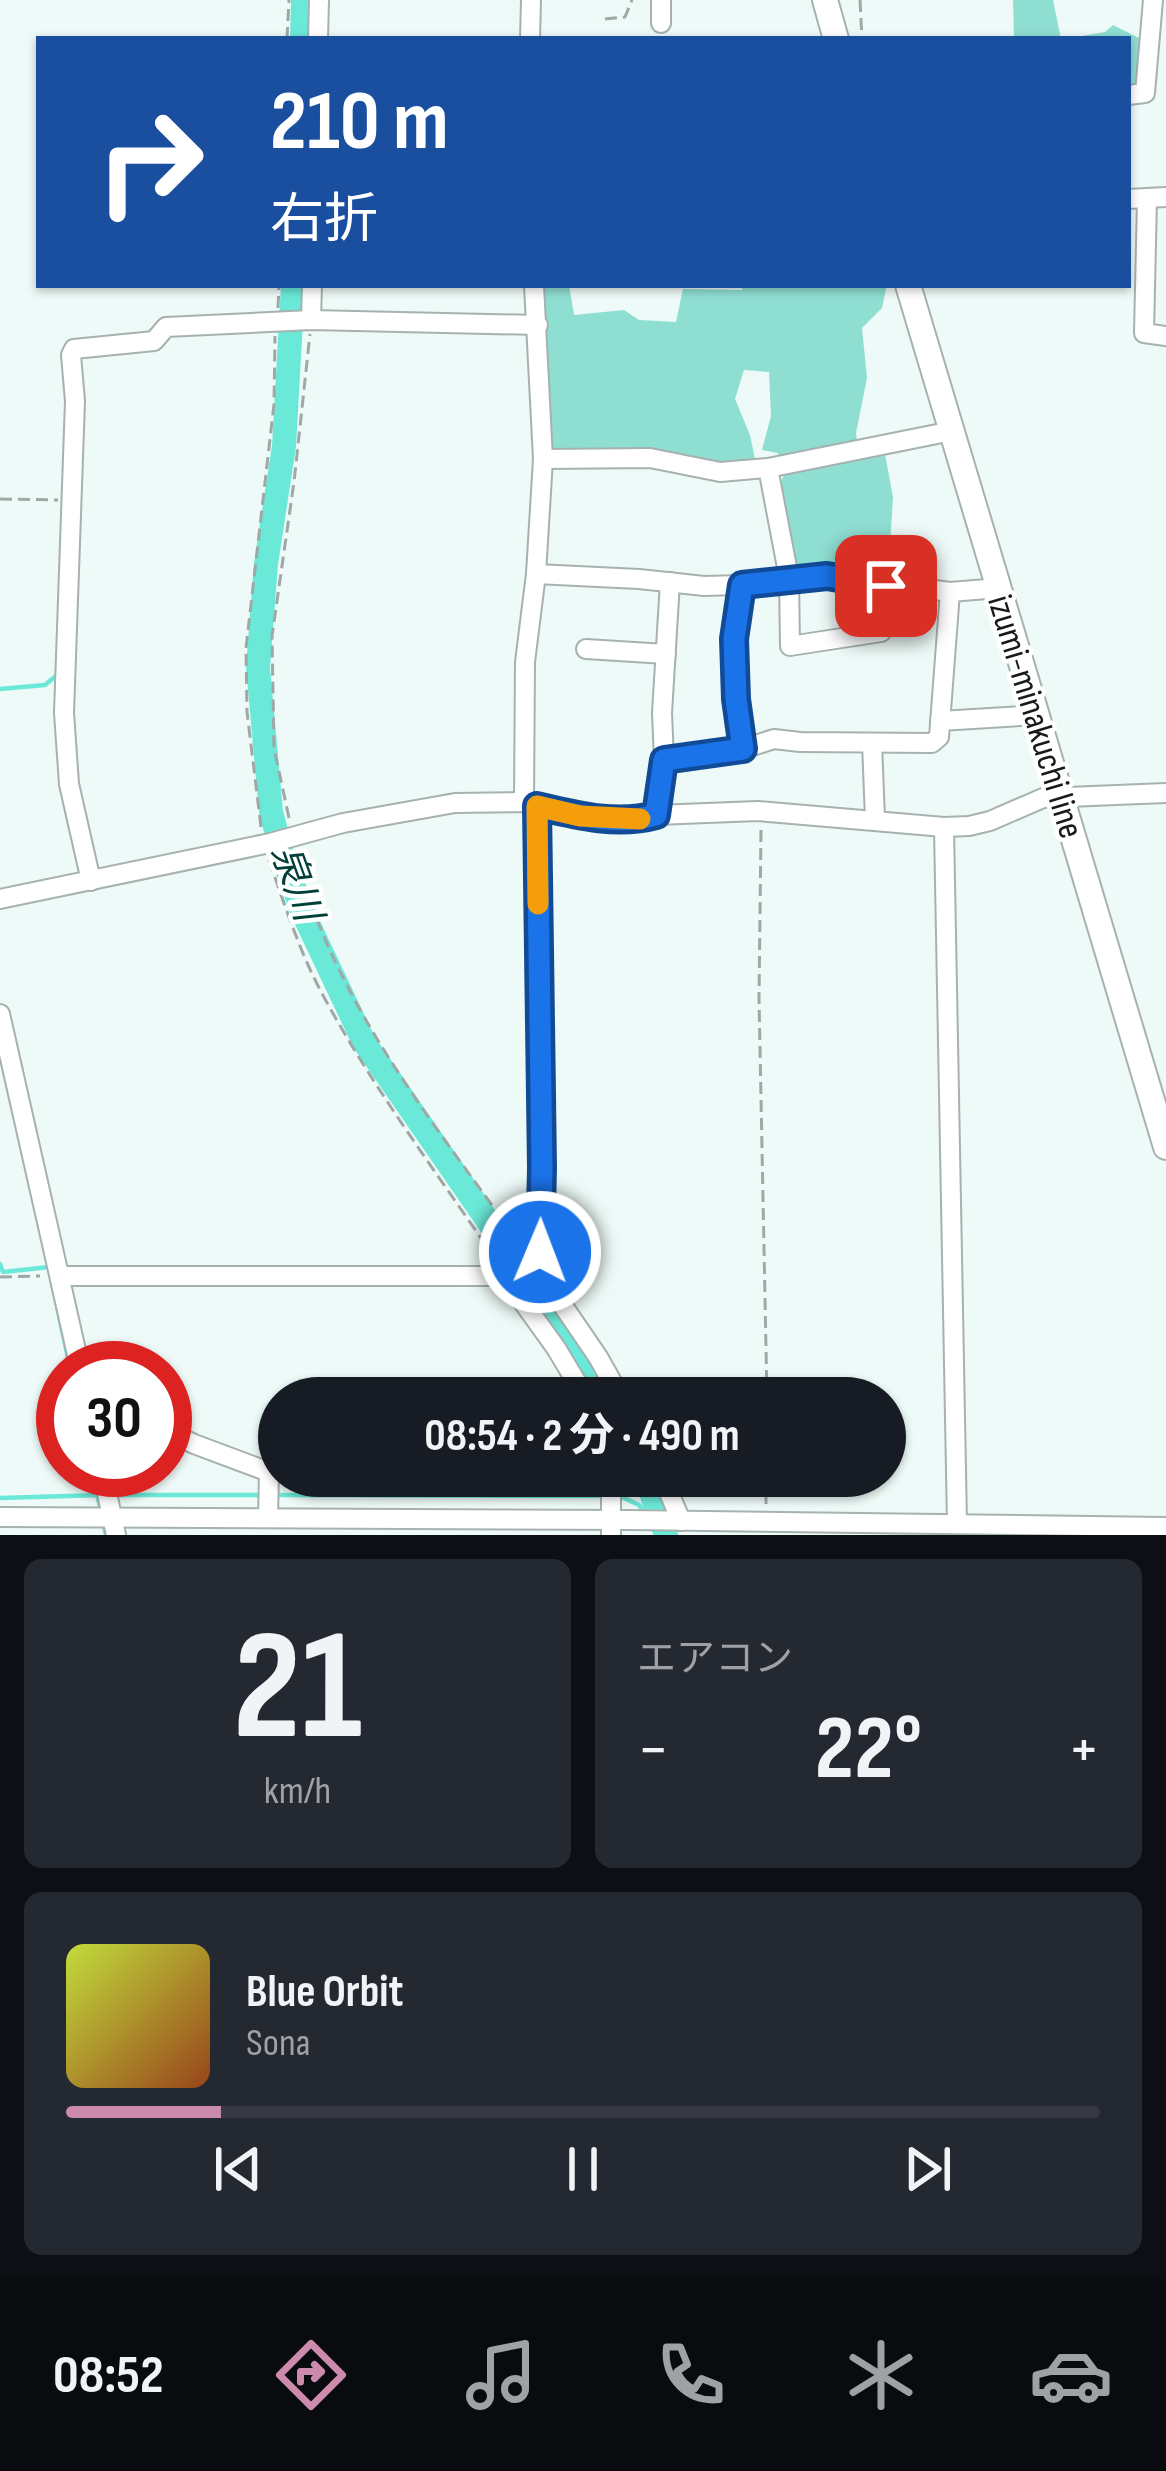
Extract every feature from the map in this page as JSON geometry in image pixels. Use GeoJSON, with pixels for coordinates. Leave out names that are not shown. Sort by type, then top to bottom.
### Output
{"type":"FeatureCollection","features":[{"type":"Feature","properties":{"kind":"main road"},"geometry":{"type":"LineString","coordinates":[[825,0],[835,36]]}},
{"type":"Feature","properties":{"kind":"main road","name":"izumi-minakuchi line"},"geometry":{"type":"LineString","coordinates":[[909,288],[1166,1147]]}},
{"type":"Feature","properties":{"kind":"street"},"geometry":{"type":"LineString","coordinates":[[318,36],[319,0]]}},
{"type":"Feature","properties":{"kind":"street"},"geometry":{"type":"LineString","coordinates":[[530,36],[531,0]]}},
{"type":"Feature","properties":{"kind":"street"},"geometry":{"type":"LineString","coordinates":[[661,23],[662,0]]}},
{"type":"Feature","properties":{"kind":"street"},"geometry":{"type":"LineString","coordinates":[[1131,94],[1145,92],[1153,0]]}},
{"type":"Feature","properties":{"kind":"street"},"geometry":{"type":"LineString","coordinates":[[1147,198],[1144,332],[1166,336]]}},
{"type":"Feature","properties":{"kind":"street"},"geometry":{"type":"LineString","coordinates":[[292,321],[310,288]]}},
{"type":"Feature","properties":{"kind":"street"},"geometry":{"type":"LineString","coordinates":[[534,288],[543,459],[525,662],[542,1168],[524,1281],[573,1377]]}},
{"type":"Feature","properties":{"kind":"street"},"geometry":{"type":"LineString","coordinates":[[91,881],[69,784],[64,713],[74,349],[154,340],[166,327],[292,321],[538,325]]}},
{"type":"Feature","properties":{"kind":"street"},"geometry":{"type":"LineString","coordinates":[[543,459],[650,458],[720,472],[768,468],[952,431]]}},
{"type":"Feature","properties":{"kind":"street"},"geometry":{"type":"LineString","coordinates":[[768,468],[789,578],[790,646],[881,632],[886,586]]}},
{"type":"Feature","properties":{"kind":"street"},"geometry":{"type":"LineString","coordinates":[[536,574],[704,586],[827,576],[950,592],[998,588]]}},
{"type":"Feature","properties":{"kind":"street"},"geometry":{"type":"LineString","coordinates":[[656,815],[664,760],[670,582]]}},
{"type":"Feature","properties":{"kind":"street"},"geometry":{"type":"LineString","coordinates":[[742,585],[734,639],[743,749]]}},
{"type":"Feature","properties":{"kind":"street"},"geometry":{"type":"LineString","coordinates":[[664,760],[743,749],[774,739],[932,743],[940,721],[950,592]]}},
{"type":"Feature","properties":{"kind":"street"},"geometry":{"type":"LineString","coordinates":[[586,649],[666,655]]}},
{"type":"Feature","properties":{"kind":"street"},"geometry":{"type":"LineString","coordinates":[[940,721],[1037,715]]}},
{"type":"Feature","properties":{"kind":"street"},"geometry":{"type":"LineString","coordinates":[[872,743],[875,819]]}},
{"type":"Feature","properties":{"kind":"street"},"geometry":{"type":"LineString","coordinates":[[0,899],[455,803],[530,804],[580,816],[637,820],[758,811],[944,827],[969,826],[1060,795],[1166,793]]}},
{"type":"Feature","properties":{"kind":"street"},"geometry":{"type":"LineString","coordinates":[[944,827],[957,1524]]}},
{"type":"Feature","properties":{"kind":"street"},"geometry":{"type":"LineString","coordinates":[[0,1014],[74,1341]]}},
{"type":"Feature","properties":{"kind":"street"},"geometry":{"type":"LineString","coordinates":[[60,1276],[482,1275],[524,1281],[598,1357],[609,1377]]}},
{"type":"Feature","properties":{"kind":"street"},"geometry":{"type":"LineString","coordinates":[[192,1443],[268,1472],[268,1518]]}},
{"type":"Feature","properties":{"kind":"street"},"geometry":{"type":"LineString","coordinates":[[669,1497],[677,1521]]}},
{"type":"Feature","properties":{"kind":"street"},"geometry":{"type":"LineString","coordinates":[[0,1517],[114,1526],[268,1518],[616,1525],[677,1521],[704,1528],[765,1522],[862,1529],[957,1524],[1166,1527]]}},
{"type":"Feature","properties":{"kind":"path"},"geometry":{"type":"LineString","coordinates":[[287,36],[289,0]]}},
{"type":"Feature","properties":{"kind":"path"},"geometry":{"type":"LineString","coordinates":[[605,19],[625,17],[632,0]]}},
{"type":"Feature","properties":{"kind":"path"},"geometry":{"type":"LineString","coordinates":[[860,0],[862,36]]}},
{"type":"Feature","properties":{"kind":"path"},"geometry":{"type":"LineString","coordinates":[[280,288],[292,321],[294,482],[272,635],[283,900],[322,995],[356,1052],[524,1281]]}},
{"type":"Feature","properties":{"kind":"path"},"geometry":{"type":"LineString","coordinates":[[292,321],[274,344],[274,404],[246,648],[257,806],[279,841],[296,856],[329,954],[358,1010],[524,1281]]}},
{"type":"Feature","properties":{"kind":"path"},"geometry":{"type":"LineString","coordinates":[[0,499],[71,501]]}},
{"type":"Feature","properties":{"kind":"path"},"geometry":{"type":"LineString","coordinates":[[758,811],[767,1377]]}},
{"type":"Feature","properties":{"kind":"path"},"geometry":{"type":"LineString","coordinates":[[0,1276],[60,1276]]}},
{"type":"Feature","properties":{"kind":"path"},"geometry":{"type":"LineString","coordinates":[[765,1522],[766,1497]]}},
{"type":"Feature","properties":{"kind":"green space"},"geometry":{"type":"Polygon","coordinates":[[[1013,0],[1053,0],[1060,36],[1014,36],[1013,0]]]}},
{"type":"Feature","properties":{"kind":"green space"},"geometry":{"type":"Polygon","coordinates":[[[1113,25],[1143,40],[1138,88],[1131,89],[1131,36],[1081,36],[1105,32],[1113,25]]]}},
{"type":"Feature","properties":{"kind":"green space"},"geometry":{"type":"Polygon","coordinates":[[[539,288],[570,288],[574,315],[624,310],[639,320],[676,322],[683,289],[886,288],[882,308],[862,328],[867,378],[856,433],[859,457],[884,449],[893,497],[893,581],[781,566],[773,500],[784,475],[778,453],[762,450],[771,416],[769,372],[744,370],[735,399],[755,459],[648,461],[646,468],[550,466],[539,288]]]}},
{"type":"Feature","properties":{"kind":"waterway","name":"泉川"},"geometry":{"type":"LineString","coordinates":[[302,36],[303,0]]}},
{"type":"Feature","properties":{"kind":"waterway","name":"泉川"},"geometry":{"type":"LineString","coordinates":[[293,288],[284,446],[266,564],[258,667],[271,812],[283,857],[302,911],[364,1042],[596,1377]]}},
{"type":"Feature","properties":{"kind":"waterway"},"geometry":{"type":"LineString","coordinates":[[0,689],[45,685],[57,675]]}},
{"type":"Feature","properties":{"kind":"waterway"},"geometry":{"type":"LineString","coordinates":[[0,1264],[3,1272],[49,1267],[64,1341]]}},
{"type":"Feature","properties":{"kind":"waterway"},"geometry":{"type":"LineString","coordinates":[[192,1495],[258,1495]]}},
{"type":"Feature","properties":{"kind":"waterway"},"geometry":{"type":"LineString","coordinates":[[0,1498],[36,1497]]}},
{"type":"Feature","properties":{"kind":"waterway"},"geometry":{"type":"LineString","coordinates":[[98,1497],[101,1511]]}},
{"type":"Feature","properties":{"kind":"waterway"},"geometry":{"type":"LineString","coordinates":[[622,1497],[647,1515]]}},
{"type":"Feature","properties":{"kind":"waterway","name":"泉川"},"geometry":{"type":"LineString","coordinates":[[652,1497],[666,1535]]}},
{"type":"Feature","properties":{"kind":"waterway"},"geometry":{"type":"LineString","coordinates":[[103,1522],[106,1535]]}},
{"type":"Feature","properties":{"kind":"slow traffic"},"geometry":{"type":"LineString","coordinates":[[538,904],[537,806],[580,816],[640,819]]}},
{"type":"Feature","properties":{"kind":"route"},"geometry":{"type":"LineString","coordinates":[[540,1252],[537,806],[580,816],[637,820],[656,815],[664,760],[743,749],[734,639],[742,585],[827,576],[886,586]]}}]}
